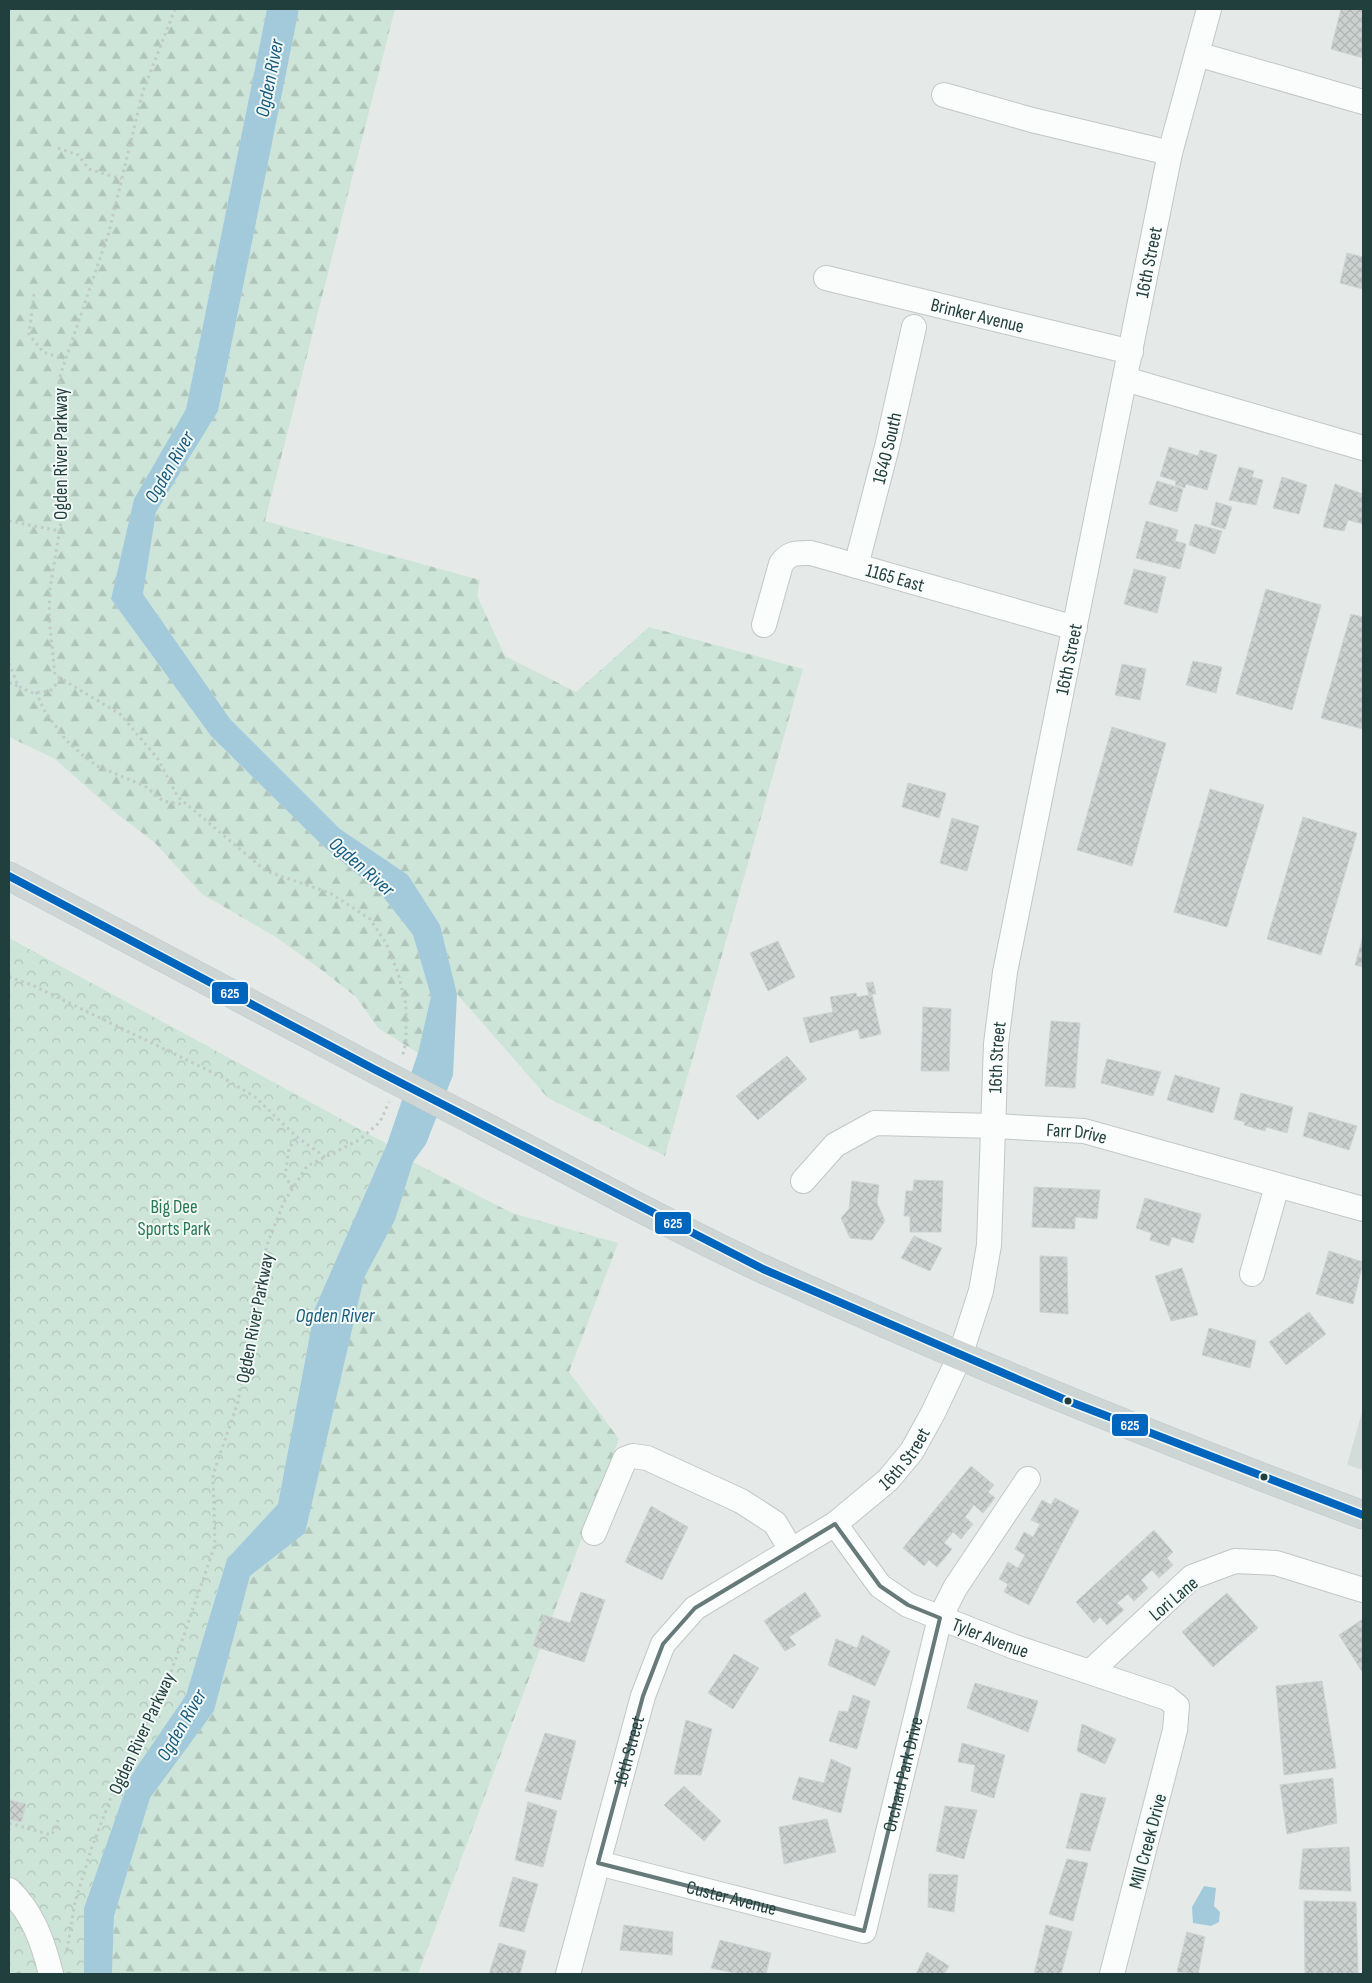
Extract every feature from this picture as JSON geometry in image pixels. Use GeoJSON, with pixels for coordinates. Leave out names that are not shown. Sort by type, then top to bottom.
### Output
{"type":"FeatureCollection","features":[{"type":"Feature","properties":{"kind":"main road"},"geometry":{"type":"LineString","coordinates":[[9,876],[372,1068],[725,1251],[960,1356],[1219,1461],[1363,1516]]}},
{"type":"Feature","properties":{"kind":"street","name":"16th Street"},"geometry":{"type":"LineString","coordinates":[[568,1974],[642,1696],[663,1644],[695,1608],[834,1524],[888,1480],[912,1451],[933,1414],[960,1356],[981,1291],[989,1245],[996,1044],[1005,972],[1076,628],[1170,153],[1209,9]]}},
{"type":"Feature","properties":{"kind":"street"},"geometry":{"type":"LineString","coordinates":[[1197,54],[1363,102]]}},
{"type":"Feature","properties":{"kind":"street"},"geometry":{"type":"LineString","coordinates":[[944,96],[1032,120],[1170,153]]}},
{"type":"Feature","properties":{"kind":"street","name":"Brinker Avenue"},"geometry":{"type":"LineString","coordinates":[[826,278],[1130,352]]}},
{"type":"Feature","properties":{"kind":"street","name":"1640 South"},"geometry":{"type":"LineString","coordinates":[[856,566],[887,447],[914,327]]}},
{"type":"Feature","properties":{"kind":"street"},"geometry":{"type":"LineString","coordinates":[[1125,378],[1363,448]]}},
{"type":"Feature","properties":{"kind":"street","name":"1165 East"},"geometry":{"type":"LineString","coordinates":[[764,625],[781,564],[786,557],[793,553],[810,553],[1076,628]]}},
{"type":"Feature","properties":{"kind":"street","name":"Farr Drive"},"geometry":{"type":"LineString","coordinates":[[803,1181],[835,1145],[875,1123],[994,1126],[1084,1131],[1363,1209]]}},
{"type":"Feature","properties":{"kind":"street"},"geometry":{"type":"LineString","coordinates":[[1252,1274],[1277,1186]]}},
{"type":"Feature","properties":{"kind":"street"},"geometry":{"type":"LineString","coordinates":[[594,1533],[625,1459],[633,1456],[647,1458],[741,1501],[775,1523],[791,1550]]}},
{"type":"Feature","properties":{"kind":"street","name":"Orchard Park Drive"},"geometry":{"type":"LineString","coordinates":[[864,1931],[940,1618],[955,1588],[1028,1478]]}},
{"type":"Feature","properties":{"kind":"street","name":"Tyler Avenue"},"geometry":{"type":"LineString","coordinates":[[834,1524],[880,1586],[908,1605],[1012,1646],[1167,1698],[1177,1706]]}},
{"type":"Feature","properties":{"kind":"street","name":"Lori Lane"},"geometry":{"type":"LineString","coordinates":[[1091,1671],[1192,1578],[1235,1561],[1276,1563],[1363,1590]]}},
{"type":"Feature","properties":{"kind":"street","name":"Mill Creek Drive"},"geometry":{"type":"LineString","coordinates":[[1112,1974],[1175,1730],[1177,1706]]}},
{"type":"Feature","properties":{"kind":"street","name":"Custer Avenue"},"geometry":{"type":"LineString","coordinates":[[598,1863],[864,1931]]}},
{"type":"Feature","properties":{"kind":"street"},"geometry":{"type":"LineString","coordinates":[[9,1890],[22,1902],[42,1940],[51,1974]]}},
{"type":"Feature","properties":{"kind":"path","name":"Ogden River Parkway"},"geometry":{"type":"LineString","coordinates":[[61,679],[55,675],[49,617],[50,589],[64,510],[60,376],[64,359],[109,232],[143,91],[175,9]]}},
{"type":"Feature","properties":{"kind":"path"},"geometry":{"type":"LineString","coordinates":[[58,148],[78,155],[89,169],[121,179]]}},
{"type":"Feature","properties":{"kind":"path"},"geometry":{"type":"LineString","coordinates":[[34,294],[29,334],[43,352],[64,359]]}},
{"type":"Feature","properties":{"kind":"path"},"geometry":{"type":"LineString","coordinates":[[9,521],[60,531]]}},
{"type":"Feature","properties":{"kind":"path"},"geometry":{"type":"LineString","coordinates":[[9,663],[18,686]]}},
{"type":"Feature","properties":{"kind":"path"},"geometry":{"type":"LineString","coordinates":[[9,683],[36,692],[50,691],[61,679],[120,714],[158,759],[178,797],[266,871],[330,893],[370,919],[386,943],[398,973],[406,1005],[406,1042],[401,1059]]}},
{"type":"Feature","properties":{"kind":"path"},"geometry":{"type":"LineString","coordinates":[[36,692],[48,716],[80,754],[97,766],[145,786],[163,801],[179,804],[184,802]]}},
{"type":"Feature","properties":{"kind":"path"},"geometry":{"type":"LineString","coordinates":[[9,977],[32,985],[222,1077],[255,1097],[296,1137],[325,1157]]}},
{"type":"Feature","properties":{"kind":"path","name":"Ogden River Parkway"},"geometry":{"type":"LineString","coordinates":[[67,1954],[75,1902],[92,1847],[122,1769],[166,1686],[215,1545],[214,1475],[238,1402],[252,1307],[268,1242],[284,1202],[307,1166],[359,1140],[380,1122],[393,1094]]}},
{"type":"Feature","properties":{"kind":"path"},"geometry":{"type":"LineString","coordinates":[[293,1188],[284,1177],[289,1148],[296,1137]]}},
{"type":"Feature","properties":{"kind":"path"},"geometry":{"type":"LineString","coordinates":[[9,1823],[51,1835],[56,1829],[58,1820]]}},
{"type":"Feature","properties":{"kind":"highlighted area"},"geometry":{"type":"Polygon","coordinates":[[[835,1524],[880,1586],[908,1605],[940,1618],[864,1931],[598,1863],[643,1696],[663,1644],[695,1608],[835,1524]]]}},
{"type":"Feature","properties":{"kind":"shaded area"},"geometry":{"type":"Polygon","coordinates":[[[1363,1409],[1363,1470],[1347,1465],[1363,1409]]]}},
{"type":"Feature","properties":{"kind":"green space"},"geometry":{"type":"Polygon","coordinates":[[[9,9],[267,9],[186,409],[134,499],[111,599],[211,736],[323,846],[381,894],[413,935],[431,996],[418,1053],[378,1028],[356,997],[323,971],[276,937],[202,894],[154,842],[116,813],[55,759],[9,737],[9,9]]]}},
{"type":"Feature","properties":{"kind":"green space"},"geometry":{"type":"Polygon","coordinates":[[[299,9],[395,9],[265,521],[480,580],[477,596],[505,656],[576,692],[649,627],[803,669],[665,1156],[548,1098],[457,994],[440,925],[408,875],[340,829],[230,719],[143,594],[156,512],[218,411],[299,9]]]}},
{"type":"Feature","properties":{"kind":"green space","name":"Big Dee Sports Park"},"geometry":{"type":"Polygon","coordinates":[[[9,938],[387,1144],[315,1308],[278,1504],[227,1559],[186,1695],[130,1777],[84,1908],[84,1974],[9,1974],[9,938]]]}},
{"type":"Feature","properties":{"kind":"green space"},"geometry":{"type":"Polygon","coordinates":[[[413,1162],[512,1213],[618,1243],[569,1372],[619,1439],[418,1974],[112,1974],[114,1916],[150,1798],[214,1711],[250,1576],[305,1532],[364,1278],[395,1220],[413,1162]]]}},
{"type":"Feature","properties":{"kind":"water","name":"Ogden River"},"geometry":{"type":"Polygon","coordinates":[[[267,9],[299,9],[218,411],[156,512],[143,594],[230,719],[340,829],[408,875],[440,925],[457,994],[453,1075],[426,1144],[413,1162],[395,1220],[364,1278],[305,1533],[250,1576],[214,1711],[150,1798],[114,1916],[112,1974],[84,1974],[84,1908],[130,1777],[186,1695],[227,1559],[278,1504],[315,1308],[387,1144],[418,1053],[431,996],[413,935],[381,894],[323,846],[211,736],[111,599],[134,499],[186,409],[267,9]]]}},
{"type":"Feature","properties":{"kind":"water"},"geometry":{"type":"Polygon","coordinates":[[[1204,1886],[1216,1888],[1214,1906],[1220,1912],[1219,1922],[1211,1926],[1193,1923],[1192,1907],[1204,1886]]]}},
{"type":"Feature","properties":{"kind":"building"},"geometry":{"type":"Polygon","coordinates":[[[1341,9],[1363,9],[1363,58],[1331,49],[1341,9]]]}},
{"type":"Feature","properties":{"kind":"building"},"geometry":{"type":"Polygon","coordinates":[[[1347,253],[1363,257],[1363,289],[1340,283],[1347,253]]]}},
{"type":"Feature","properties":{"kind":"building"},"geometry":{"type":"Polygon","coordinates":[[[1169,447],[1198,456],[1200,450],[1217,455],[1207,490],[1186,484],[1185,488],[1175,485],[1176,481],[1160,476],[1169,447]]]}},
{"type":"Feature","properties":{"kind":"building"},"geometry":{"type":"Polygon","coordinates":[[[1239,467],[1254,471],[1252,477],[1263,480],[1256,505],[1229,500],[1239,467]]]}},
{"type":"Feature","properties":{"kind":"building"},"geometry":{"type":"Polygon","coordinates":[[[1282,477],[1307,485],[1299,514],[1273,508],[1282,477]]]}},
{"type":"Feature","properties":{"kind":"building"},"geometry":{"type":"Polygon","coordinates":[[[1157,481],[1183,489],[1177,512],[1149,504],[1157,481]]]}},
{"type":"Feature","properties":{"kind":"building"},"geometry":{"type":"Polygon","coordinates":[[[1335,484],[1363,494],[1363,524],[1348,520],[1344,531],[1323,527],[1335,484]]]}},
{"type":"Feature","properties":{"kind":"building"},"geometry":{"type":"Polygon","coordinates":[[[1216,502],[1232,507],[1225,529],[1211,525],[1216,502]]]}},
{"type":"Feature","properties":{"kind":"building"},"geometry":{"type":"Polygon","coordinates":[[[1146,521],[1178,530],[1175,541],[1186,544],[1180,569],[1136,558],[1146,521]]]}},
{"type":"Feature","properties":{"kind":"building"},"geometry":{"type":"Polygon","coordinates":[[[1195,524],[1222,531],[1215,554],[1189,545],[1195,524]]]}},
{"type":"Feature","properties":{"kind":"building"},"geometry":{"type":"Polygon","coordinates":[[[1134,569],[1166,577],[1157,613],[1124,604],[1134,569]]]}},
{"type":"Feature","properties":{"kind":"building"},"geometry":{"type":"Polygon","coordinates":[[[1266,589],[1321,605],[1292,710],[1236,694],[1266,589]]]}},
{"type":"Feature","properties":{"kind":"building"},"geometry":{"type":"Polygon","coordinates":[[[1351,614],[1363,617],[1363,729],[1321,718],[1351,614]]]}},
{"type":"Feature","properties":{"kind":"building"},"geometry":{"type":"Polygon","coordinates":[[[1193,661],[1222,667],[1216,693],[1186,685],[1193,661]]]}},
{"type":"Feature","properties":{"kind":"building"},"geometry":{"type":"Polygon","coordinates":[[[1122,664],[1146,669],[1140,700],[1115,695],[1122,664]]]}},
{"type":"Feature","properties":{"kind":"building"},"geometry":{"type":"Polygon","coordinates":[[[1112,727],[1166,743],[1132,866],[1077,850],[1112,727]]]}},
{"type":"Feature","properties":{"kind":"building"},"geometry":{"type":"Polygon","coordinates":[[[908,783],[946,793],[939,818],[902,807],[908,783]]]}},
{"type":"Feature","properties":{"kind":"building"},"geometry":{"type":"Polygon","coordinates":[[[1210,789],[1264,805],[1227,927],[1174,912],[1210,789]]]}},
{"type":"Feature","properties":{"kind":"building"},"geometry":{"type":"Polygon","coordinates":[[[1303,817],[1357,833],[1321,955],[1267,939],[1303,817]]]}},
{"type":"Feature","properties":{"kind":"building"},"geometry":{"type":"Polygon","coordinates":[[[952,818],[979,826],[967,871],[940,863],[952,818]]]}},
{"type":"Feature","properties":{"kind":"building"},"geometry":{"type":"Polygon","coordinates":[[[1363,936],[1363,967],[1355,965],[1363,936]]]}},
{"type":"Feature","properties":{"kind":"building"},"geometry":{"type":"Polygon","coordinates":[[[778,941],[795,977],[768,991],[750,953],[778,941]]]}},
{"type":"Feature","properties":{"kind":"building"},"geometry":{"type":"Polygon","coordinates":[[[873,982],[876,994],[872,994],[881,1034],[860,1039],[858,1029],[810,1043],[803,1018],[833,1012],[830,997],[856,993],[857,997],[869,995],[866,983],[873,982]]]}},
{"type":"Feature","properties":{"kind":"building"},"geometry":{"type":"Polygon","coordinates":[[[923,1007],[951,1009],[949,1071],[921,1071],[923,1007]]]}},
{"type":"Feature","properties":{"kind":"building"},"geometry":{"type":"Polygon","coordinates":[[[1051,1021],[1080,1023],[1075,1088],[1045,1086],[1051,1021]]]}},
{"type":"Feature","properties":{"kind":"building"},"geometry":{"type":"Polygon","coordinates":[[[787,1056],[807,1079],[758,1120],[736,1096],[787,1056]]]}},
{"type":"Feature","properties":{"kind":"building"},"geometry":{"type":"Polygon","coordinates":[[[1107,1059],[1161,1072],[1153,1096],[1101,1083],[1107,1059]]]}},
{"type":"Feature","properties":{"kind":"building"},"geometry":{"type":"Polygon","coordinates":[[[1175,1075],[1220,1088],[1213,1113],[1167,1100],[1175,1075]]]}},
{"type":"Feature","properties":{"kind":"building"},"geometry":{"type":"Polygon","coordinates":[[[1241,1093],[1293,1107],[1287,1133],[1266,1127],[1265,1131],[1244,1125],[1245,1122],[1234,1119],[1241,1093]]]}},
{"type":"Feature","properties":{"kind":"building"},"geometry":{"type":"Polygon","coordinates":[[[1309,1112],[1357,1126],[1349,1150],[1303,1136],[1309,1112]]]}},
{"type":"Feature","properties":{"kind":"building"},"geometry":{"type":"Polygon","coordinates":[[[914,1180],[943,1181],[941,1232],[910,1232],[910,1216],[904,1216],[906,1191],[913,1191],[914,1180]]]}},
{"type":"Feature","properties":{"kind":"building"},"geometry":{"type":"Polygon","coordinates":[[[852,1181],[879,1185],[877,1203],[885,1221],[872,1240],[850,1238],[841,1218],[849,1209],[852,1181]]]}},
{"type":"Feature","properties":{"kind":"building"},"geometry":{"type":"Polygon","coordinates":[[[1034,1187],[1100,1190],[1097,1219],[1075,1217],[1075,1229],[1032,1227],[1034,1187]]]}},
{"type":"Feature","properties":{"kind":"building"},"geometry":{"type":"Polygon","coordinates":[[[1145,1198],[1201,1214],[1193,1243],[1172,1237],[1169,1246],[1150,1240],[1152,1233],[1136,1228],[1145,1198]]]}},
{"type":"Feature","properties":{"kind":"building"},"geometry":{"type":"Polygon","coordinates":[[[914,1236],[942,1248],[930,1271],[901,1258],[914,1236]]]}},
{"type":"Feature","properties":{"kind":"building"},"geometry":{"type":"Polygon","coordinates":[[[1329,1251],[1363,1262],[1353,1304],[1316,1294],[1329,1251]]]}},
{"type":"Feature","properties":{"kind":"building"},"geometry":{"type":"Polygon","coordinates":[[[1040,1256],[1067,1257],[1068,1314],[1040,1312],[1040,1256]]]}},
{"type":"Feature","properties":{"kind":"building"},"geometry":{"type":"Polygon","coordinates":[[[1182,1268],[1198,1315],[1171,1321],[1155,1276],[1182,1268]]]}},
{"type":"Feature","properties":{"kind":"building"},"geometry":{"type":"Polygon","coordinates":[[[1309,1312],[1326,1334],[1286,1365],[1269,1342],[1309,1312]]]}},
{"type":"Feature","properties":{"kind":"building"},"geometry":{"type":"Polygon","coordinates":[[[1209,1328],[1256,1341],[1250,1368],[1202,1355],[1209,1328]]]}},
{"type":"Feature","properties":{"kind":"building"},"geometry":{"type":"Polygon","coordinates":[[[971,1466],[994,1485],[988,1492],[995,1498],[983,1513],[974,1505],[965,1517],[973,1524],[961,1539],[953,1532],[944,1543],[952,1549],[937,1567],[929,1560],[924,1566],[903,1548],[971,1466]]]}},
{"type":"Feature","properties":{"kind":"building"},"geometry":{"type":"Polygon","coordinates":[[[1055,1498],[1079,1511],[1029,1605],[1004,1592],[1008,1584],[999,1579],[1008,1562],[1018,1568],[1025,1555],[1015,1549],[1024,1532],[1033,1537],[1040,1524],[1031,1520],[1042,1500],[1051,1505],[1055,1498]]]}},
{"type":"Feature","properties":{"kind":"building"},"geometry":{"type":"Polygon","coordinates":[[[651,1506],[688,1527],[662,1580],[625,1562],[651,1506]]]}},
{"type":"Feature","properties":{"kind":"building"},"geometry":{"type":"Polygon","coordinates":[[[1154,1530],[1173,1552],[1167,1558],[1173,1565],[1159,1578],[1152,1570],[1141,1580],[1148,1588],[1134,1601],[1128,1594],[1117,1603],[1124,1610],[1107,1625],[1100,1617],[1094,1623],[1076,1602],[1154,1530]]]}},
{"type":"Feature","properties":{"kind":"building"},"geometry":{"type":"Polygon","coordinates":[[[581,1592],[605,1600],[584,1662],[533,1646],[544,1615],[570,1623],[581,1592]]]}},
{"type":"Feature","properties":{"kind":"building"},"geometry":{"type":"Polygon","coordinates":[[[805,1592],[821,1616],[789,1637],[796,1645],[785,1651],[764,1621],[805,1592]]]}},
{"type":"Feature","properties":{"kind":"building"},"geometry":{"type":"Polygon","coordinates":[[[1227,1593],[1258,1628],[1213,1667],[1182,1632],[1227,1593]]]}},
{"type":"Feature","properties":{"kind":"building"},"geometry":{"type":"Polygon","coordinates":[[[1363,1619],[1363,1673],[1339,1635],[1363,1619]]]}},
{"type":"Feature","properties":{"kind":"building"},"geometry":{"type":"Polygon","coordinates":[[[862,1635],[890,1651],[875,1686],[828,1665],[836,1639],[857,1648],[862,1635]]]}},
{"type":"Feature","properties":{"kind":"building"},"geometry":{"type":"Polygon","coordinates":[[[734,1654],[759,1668],[733,1709],[708,1693],[734,1654]]]}},
{"type":"Feature","properties":{"kind":"building"},"geometry":{"type":"Polygon","coordinates":[[[1322,1681],[1336,1768],[1284,1775],[1276,1686],[1322,1681]]]}},
{"type":"Feature","properties":{"kind":"building"},"geometry":{"type":"Polygon","coordinates":[[[975,1683],[1038,1701],[1028,1732],[967,1708],[975,1683]]]}},
{"type":"Feature","properties":{"kind":"building"},"geometry":{"type":"Polygon","coordinates":[[[853,1695],[870,1701],[857,1749],[829,1741],[839,1711],[848,1712],[853,1695]]]}},
{"type":"Feature","properties":{"kind":"building"},"geometry":{"type":"Polygon","coordinates":[[[686,1720],[712,1729],[701,1775],[674,1774],[686,1720]]]}},
{"type":"Feature","properties":{"kind":"building"},"geometry":{"type":"Polygon","coordinates":[[[1082,1724],[1116,1739],[1105,1764],[1077,1751],[1082,1724]]]}},
{"type":"Feature","properties":{"kind":"building"},"geometry":{"type":"Polygon","coordinates":[[[545,1733],[576,1741],[561,1800],[525,1791],[545,1733]]]}},
{"type":"Feature","properties":{"kind":"building"},"geometry":{"type":"Polygon","coordinates":[[[962,1743],[1005,1755],[994,1798],[971,1791],[975,1765],[958,1762],[962,1743]]]}},
{"type":"Feature","properties":{"kind":"building"},"geometry":{"type":"Polygon","coordinates":[[[831,1759],[851,1768],[841,1813],[792,1799],[799,1777],[824,1783],[831,1759]]]}},
{"type":"Feature","properties":{"kind":"building"},"geometry":{"type":"Polygon","coordinates":[[[1333,1778],[1337,1823],[1287,1834],[1280,1785],[1333,1778]]]}},
{"type":"Feature","properties":{"kind":"building"},"geometry":{"type":"Polygon","coordinates":[[[684,1786],[721,1821],[704,1841],[664,1805],[684,1786]]]}},
{"type":"Feature","properties":{"kind":"building"},"geometry":{"type":"Polygon","coordinates":[[[1081,1793],[1106,1798],[1090,1851],[1066,1848],[1081,1793]]]}},
{"type":"Feature","properties":{"kind":"building"},"geometry":{"type":"Polygon","coordinates":[[[9,1800],[26,1804],[21,1822],[9,1819],[9,1800]]]}},
{"type":"Feature","properties":{"kind":"building"},"geometry":{"type":"Polygon","coordinates":[[[528,1802],[557,1811],[543,1867],[515,1860],[528,1802]]]}},
{"type":"Feature","properties":{"kind":"building"},"geometry":{"type":"Polygon","coordinates":[[[945,1806],[977,1810],[964,1859],[936,1851],[945,1806]]]}},
{"type":"Feature","properties":{"kind":"building"},"geometry":{"type":"Polygon","coordinates":[[[827,1819],[836,1852],[784,1864],[779,1827],[827,1819]]]}},
{"type":"Feature","properties":{"kind":"building"},"geometry":{"type":"Polygon","coordinates":[[[1349,1847],[1351,1891],[1299,1889],[1303,1849],[1349,1847]]]}},
{"type":"Feature","properties":{"kind":"building"},"geometry":{"type":"Polygon","coordinates":[[[1067,1859],[1088,1863],[1073,1921],[1049,1914],[1067,1859]]]}},
{"type":"Feature","properties":{"kind":"building"},"geometry":{"type":"Polygon","coordinates":[[[929,1874],[958,1875],[954,1912],[928,1907],[929,1874]]]}},
{"type":"Feature","properties":{"kind":"building"},"geometry":{"type":"Polygon","coordinates":[[[513,1877],[538,1884],[524,1932],[499,1926],[513,1877]]]}},
{"type":"Feature","properties":{"kind":"building"},"geometry":{"type":"Polygon","coordinates":[[[1304,1901],[1356,1902],[1358,1974],[1305,1974],[1304,1901]]]}},
{"type":"Feature","properties":{"kind":"building"},"geometry":{"type":"Polygon","coordinates":[[[624,1925],[673,1932],[672,1955],[620,1950],[624,1925]]]}},
{"type":"Feature","properties":{"kind":"building"},"geometry":{"type":"Polygon","coordinates":[[[1046,1925],[1072,1932],[1061,1974],[1034,1974],[1046,1925]]]}},
{"type":"Feature","properties":{"kind":"building"},"geometry":{"type":"Polygon","coordinates":[[[1187,1932],[1205,1937],[1198,1974],[1177,1972],[1187,1932]]]}},
{"type":"Feature","properties":{"kind":"building"},"geometry":{"type":"Polygon","coordinates":[[[720,1940],[771,1953],[766,1974],[739,1974],[711,1968],[720,1940]]]}},
{"type":"Feature","properties":{"kind":"building"},"geometry":{"type":"Polygon","coordinates":[[[499,1943],[526,1951],[520,1974],[489,1974],[499,1943]]]}},
{"type":"Feature","properties":{"kind":"building"},"geometry":{"type":"Polygon","coordinates":[[[927,1952],[949,1966],[944,1974],[916,1974],[927,1952]]]}},
{"type":"Feature","properties":{"kind":"transit line","name":"625"},"geometry":{"type":"LineString","coordinates":[[9,876],[372,1068],[763,1269],[1068,1401],[1363,1515]]}}]}
